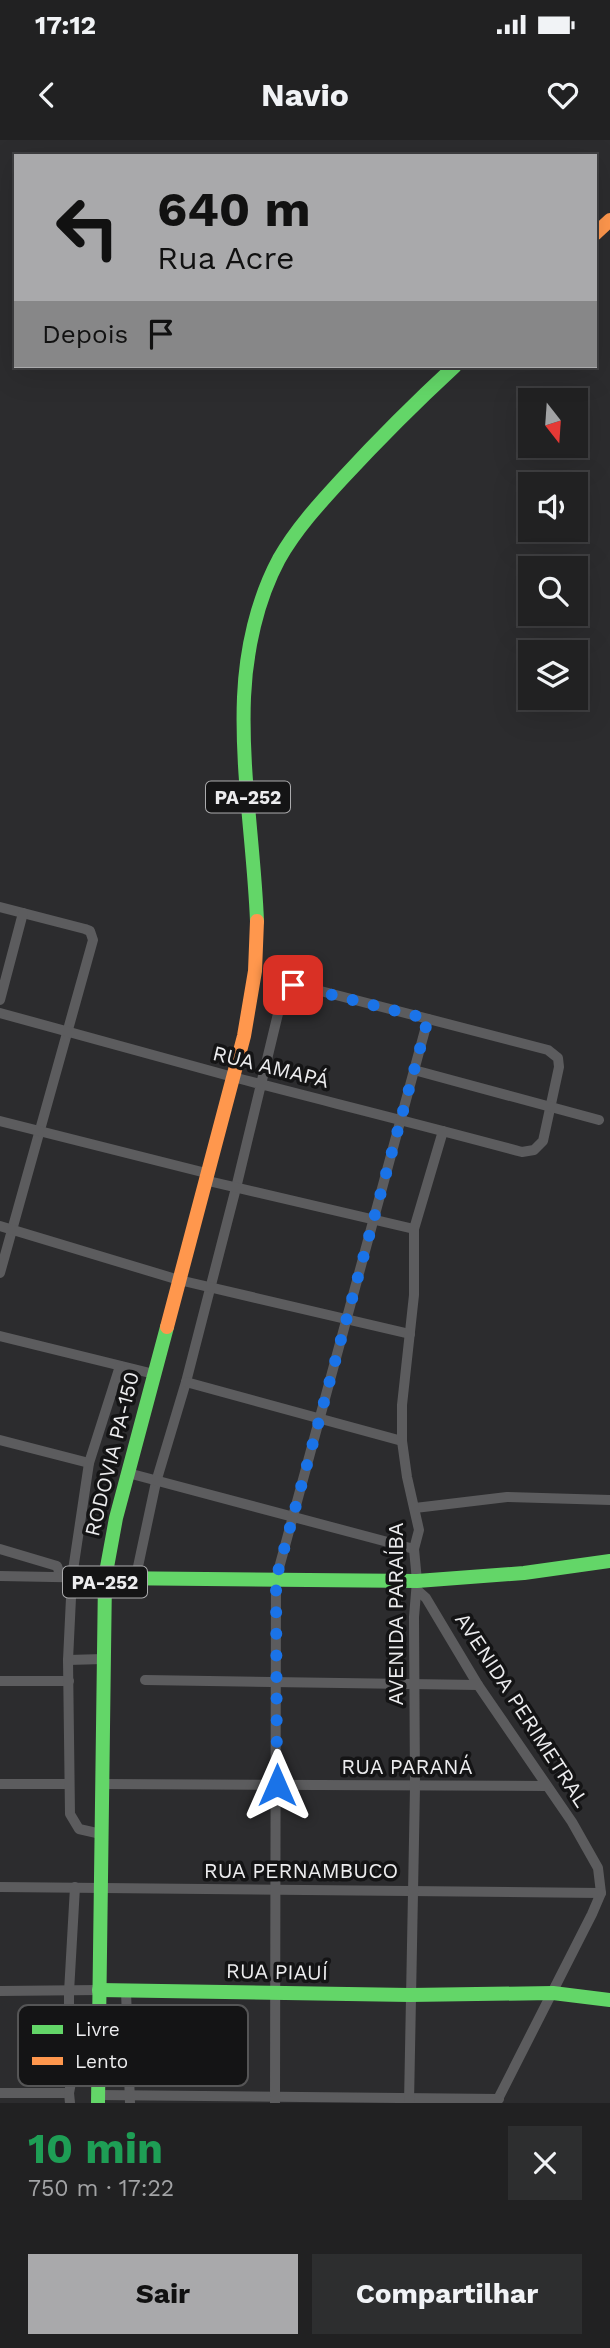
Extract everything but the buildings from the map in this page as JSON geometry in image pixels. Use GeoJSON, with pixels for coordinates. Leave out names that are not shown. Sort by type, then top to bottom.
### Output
{"type":"FeatureCollection","features":[{"type":"Feature","properties":{"kind":"main road","name":"PA-252"},"geometry":{"type":"LineString","coordinates":[[233,1077],[244,1036],[257,959],[244,714],[247,661],[262,595],[278,561],[300,526],[360,459],[453,368]]}},
{"type":"Feature","properties":{"kind":"main road","name":"RODOVIA PA-150"},"geometry":{"type":"LineString","coordinates":[[99,2005],[105,1578],[116,1518],[233,1077]]}},
{"type":"Feature","properties":{"kind":"main road"},"geometry":{"type":"LineString","coordinates":[[105,1578],[136,1576],[276,1579],[417,1585],[610,1561]]}},
{"type":"Feature","properties":{"kind":"main road","name":"RUA PIAUÍ"},"geometry":{"type":"LineString","coordinates":[[99,1990],[410,1995],[552,1993],[610,2000]]}},
{"type":"Feature","properties":{"kind":"street"},"geometry":{"type":"LineString","coordinates":[[0,907],[85,929],[92,935],[0,1273]]}},
{"type":"Feature","properties":{"kind":"street"},"geometry":{"type":"LineString","coordinates":[[0,1000],[23,914]]}},
{"type":"Feature","properties":{"kind":"street"},"geometry":{"type":"LineString","coordinates":[[136,1576],[156,1482],[186,1382],[283,993],[287,987],[293,985],[310,988],[548,1050],[556,1055],[559,1062],[552,1106]]}},
{"type":"Feature","properties":{"kind":"street","name":"RUA AMAPÁ"},"geometry":{"type":"LineString","coordinates":[[0,1013],[522,1152],[534,1150],[543,1141],[552,1106]]}},
{"type":"Feature","properties":{"kind":"street"},"geometry":{"type":"LineString","coordinates":[[275,2099],[276,1579],[428,1019]]}},
{"type":"Feature","properties":{"kind":"street"},"geometry":{"type":"LineString","coordinates":[[414,1070],[599,1120]]}},
{"type":"Feature","properties":{"kind":"street"},"geometry":{"type":"LineString","coordinates":[[0,1121],[205,1176],[236,1188],[414,1229]]}},
{"type":"Feature","properties":{"kind":"street","name":"AVENIDA PARAÍBA"},"geometry":{"type":"LineString","coordinates":[[409,2100],[415,1787],[414,1617],[417,1585],[414,1549],[419,1536],[402,1441],[402,1405],[414,1295],[414,1229],[443,1131]]}},
{"type":"Feature","properties":{"kind":"street"},"geometry":{"type":"LineString","coordinates":[[0,1226],[179,1280],[410,1334]]}},
{"type":"Feature","properties":{"kind":"street"},"geometry":{"type":"LineString","coordinates":[[0,1336],[154,1374]]}},
{"type":"Feature","properties":{"kind":"street"},"geometry":{"type":"LineString","coordinates":[[101,1834],[83,1832],[75,1825],[70,1814],[68,1661],[72,1577],[89,1463],[120,1366]]}},
{"type":"Feature","properties":{"kind":"street"},"geometry":{"type":"LineString","coordinates":[[186,1382],[402,1441]]}},
{"type":"Feature","properties":{"kind":"street"},"geometry":{"type":"LineString","coordinates":[[0,1440],[89,1463]]}},
{"type":"Feature","properties":{"kind":"street"},"geometry":{"type":"LineString","coordinates":[[128,1473],[414,1549]]}},
{"type":"Feature","properties":{"kind":"street"},"geometry":{"type":"LineString","coordinates":[[415,1508],[507,1497],[610,1500]]}},
{"type":"Feature","properties":{"kind":"street"},"geometry":{"type":"LineString","coordinates":[[0,1549],[58,1566],[61,1577]]}},
{"type":"Feature","properties":{"kind":"street"},"geometry":{"type":"LineString","coordinates":[[0,1576],[105,1578]]}},
{"type":"Feature","properties":{"kind":"street","name":"AVENIDA PERIMETRAL"},"geometry":{"type":"LineString","coordinates":[[417,1585],[478,1685],[572,1822],[598,1868],[601,1893]]}},
{"type":"Feature","properties":{"kind":"street"},"geometry":{"type":"LineString","coordinates":[[68,1661],[103,1659]]}},
{"type":"Feature","properties":{"kind":"street"},"geometry":{"type":"LineString","coordinates":[[145,1680],[478,1685]]}},
{"type":"Feature","properties":{"kind":"street"},"geometry":{"type":"LineString","coordinates":[[0,1681],[69,1681]]}},
{"type":"Feature","properties":{"kind":"street"},"geometry":{"type":"LineString","coordinates":[[0,1784],[69,1784]]}},
{"type":"Feature","properties":{"kind":"street","name":"RUA PARANÁ"},"geometry":{"type":"LineString","coordinates":[[101,1784],[546,1786]]}},
{"type":"Feature","properties":{"kind":"street"},"geometry":{"type":"LineString","coordinates":[[598,1868],[610,1863]]}},
{"type":"Feature","properties":{"kind":"street"},"geometry":{"type":"LineString","coordinates":[[69,2005],[75,1886]]}},
{"type":"Feature","properties":{"kind":"street","name":"RUA PERNAMBUCO"},"geometry":{"type":"LineString","coordinates":[[0,1887],[601,1893]]}},
{"type":"Feature","properties":{"kind":"street"},"geometry":{"type":"LineString","coordinates":[[98,2099],[498,2101],[601,1893]]}},
{"type":"Feature","properties":{"kind":"street","name":"RUA PIAUÍ"},"geometry":{"type":"LineString","coordinates":[[0,1991],[99,1990]]}},
{"type":"Feature","properties":{"kind":"street"},"geometry":{"type":"LineString","coordinates":[[126,1991],[127,2005]]}},
{"type":"Feature","properties":{"kind":"street"},"geometry":{"type":"LineString","coordinates":[[0,2093],[69,2098]]}},
{"type":"Feature","properties":{"kind":"traffic: fast"},"geometry":{"type":"LineString","coordinates":[[257,921],[244,753],[244,697],[250,643],[265,591],[279,559],[316,507],[453,368]]}},
{"type":"Feature","properties":{"kind":"traffic: fast"},"geometry":{"type":"LineString","coordinates":[[99,2005],[105,1578],[116,1518],[167,1327]]}},
{"type":"Feature","properties":{"kind":"traffic: fast"},"geometry":{"type":"LineString","coordinates":[[105,1578],[417,1581],[524,1573],[610,1561]]}},
{"type":"Feature","properties":{"kind":"traffic: fast"},"geometry":{"type":"LineString","coordinates":[[99,1990],[410,1995],[553,1993],[610,2000]]}},
{"type":"Feature","properties":{"kind":"traffic: fast"},"geometry":{"type":"LineString","coordinates":[[98,2086],[98,2103]]}},
{"type":"Feature","properties":{"kind":"traffic: slow"},"geometry":{"type":"LineString","coordinates":[[597,232],[610,220]]}},
{"type":"Feature","properties":{"kind":"traffic: slow"},"geometry":{"type":"LineString","coordinates":[[167,1327],[244,1036],[255,971],[257,921]]}},
{"type":"Feature","properties":{"kind":"route"},"geometry":{"type":"LineString","coordinates":[[277,1785],[276,1579],[428,1019],[293,985]]}}]}
